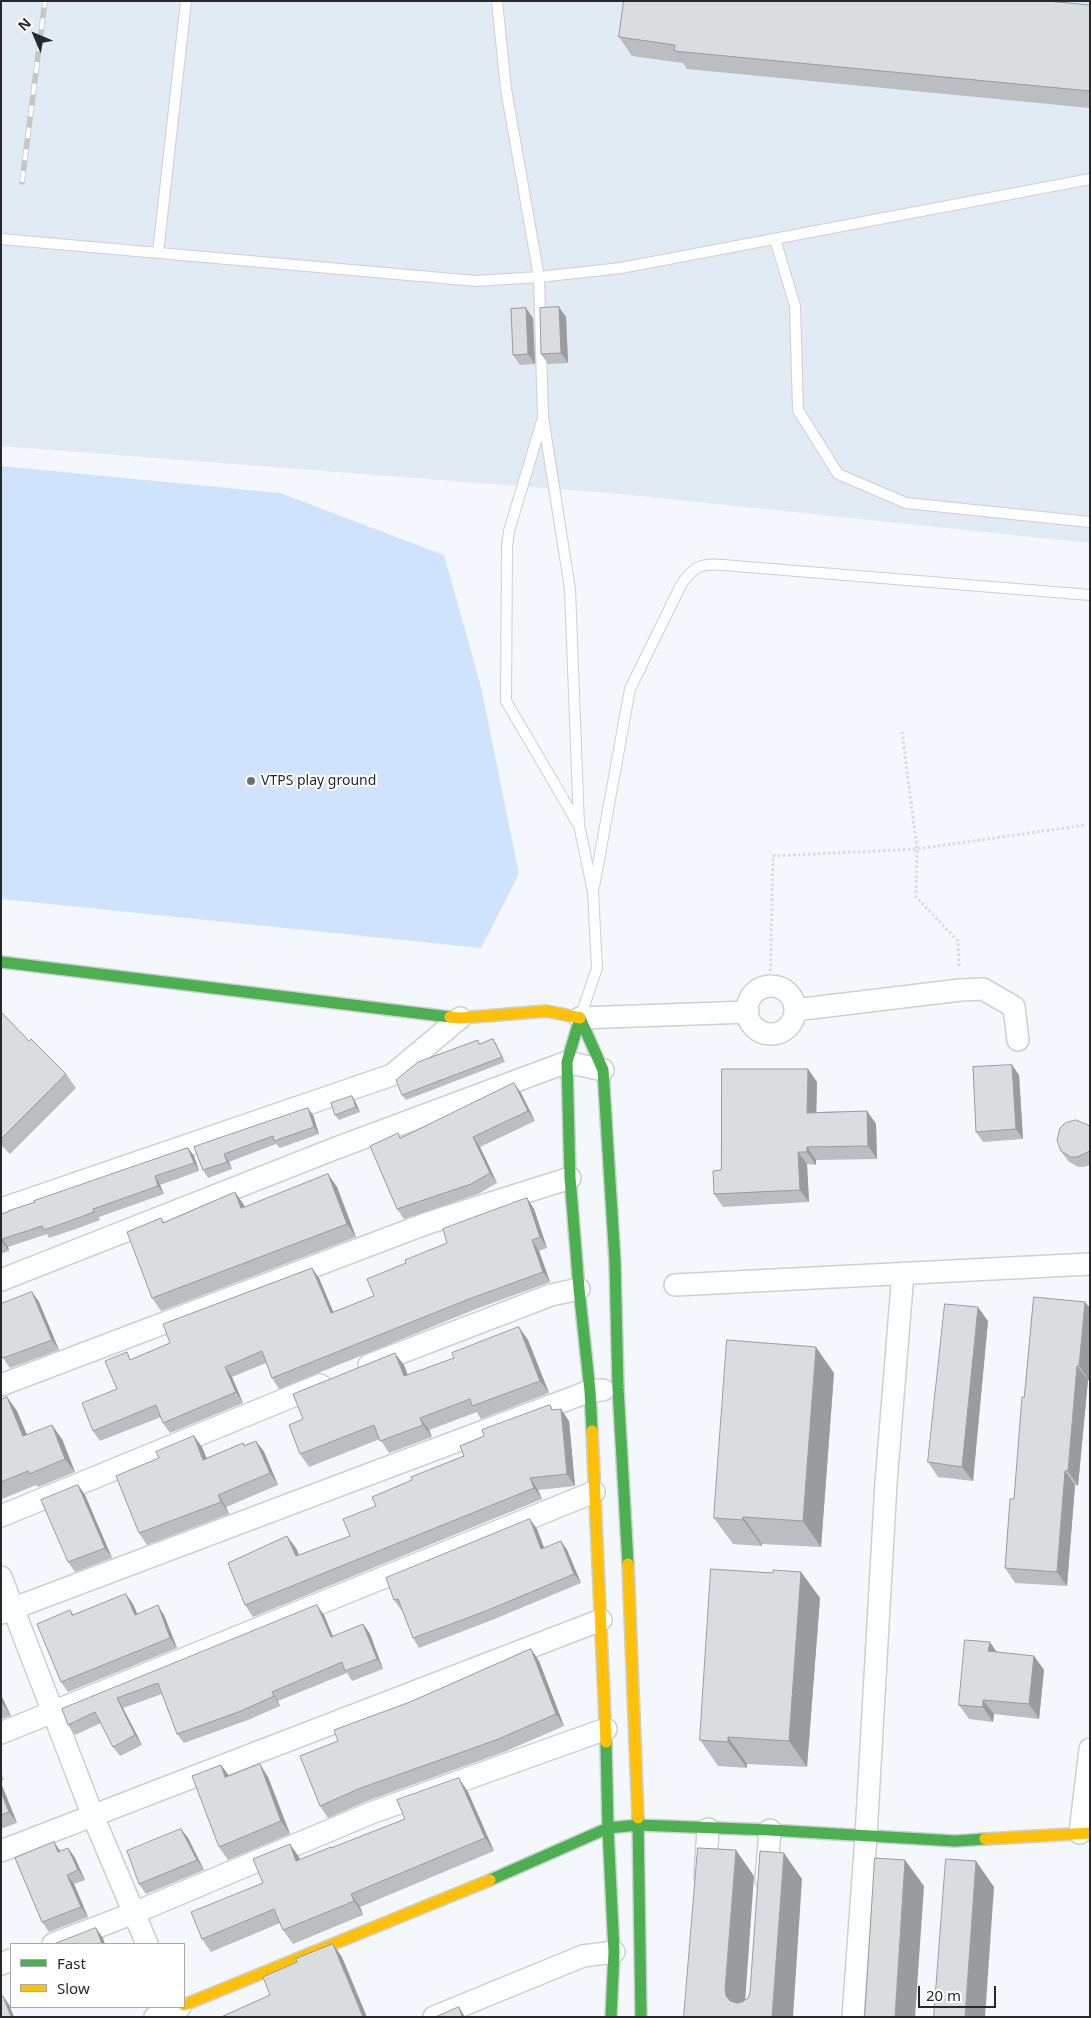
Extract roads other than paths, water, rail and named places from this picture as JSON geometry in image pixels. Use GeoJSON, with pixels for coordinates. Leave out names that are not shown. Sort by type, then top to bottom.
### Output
{"type":"FeatureCollection","features":[{"type":"Feature","properties":{"kind":"street"},"geometry":{"type":"LineString","coordinates":[[1,962],[460,1018],[547,1011],[580,1018],[748,1012]]}},
{"type":"Feature","properties":{"kind":"street"},"geometry":{"type":"LineString","coordinates":[[770,986],[778,987],[791,996],[796,1010],[794,1018],[784,1030],[768,1034],[754,1026],[748,1012],[751,997],[756,992],[770,986]]}},
{"type":"Feature","properties":{"kind":"street"},"geometry":{"type":"LineString","coordinates":[[796,1010],[960,990],[982,990],[1014,1007],[1018,1040]]}},
{"type":"Feature","properties":{"kind":"street"},"geometry":{"type":"LineString","coordinates":[[1,1209],[392,1075],[460,1018]]}},
{"type":"Feature","properties":{"kind":"street"},"geometry":{"type":"LineString","coordinates":[[580,1018],[567,1062],[570,1178],[579,1290],[590,1391],[606,1729],[608,1828],[614,1952],[611,2017]]}},
{"type":"Feature","properties":{"kind":"street"},"geometry":{"type":"LineString","coordinates":[[580,1018],[603,1070],[615,1262],[618,1388],[628,1556],[638,1825],[641,2017]]}},
{"type":"Feature","properties":{"kind":"street"},"geometry":{"type":"LineString","coordinates":[[1,1280],[339,1147],[567,1062],[603,1070]]}},
{"type":"Feature","properties":{"kind":"street"},"geometry":{"type":"LineString","coordinates":[[1,1385],[428,1223],[570,1178]]}},
{"type":"Feature","properties":{"kind":"street"},"geometry":{"type":"LineString","coordinates":[[674,1285],[1090,1264]]}},
{"type":"Feature","properties":{"kind":"street"},"geometry":{"type":"LineString","coordinates":[[852,2017],[866,1836],[886,1483],[903,1273]]}},
{"type":"Feature","properties":{"kind":"street"},"geometry":{"type":"LineString","coordinates":[[1,1516],[346,1374],[551,1295],[579,1290]]}},
{"type":"Feature","properties":{"kind":"street"},"geometry":{"type":"LineString","coordinates":[[7,1611],[590,1391],[618,1388]]}},
{"type":"Feature","properties":{"kind":"street"},"geometry":{"type":"LineString","coordinates":[[1,1733],[594,1492]]}},
{"type":"Feature","properties":{"kind":"street"},"geometry":{"type":"LineString","coordinates":[[1,1577],[7,1611],[52,1712],[147,1943]]}},
{"type":"Feature","properties":{"kind":"street"},"geometry":{"type":"LineString","coordinates":[[1,1851],[601,1620]]}},
{"type":"Feature","properties":{"kind":"street"},"geometry":{"type":"LineString","coordinates":[[56,1943],[134,1914],[371,1813],[606,1729]]}},
{"type":"Feature","properties":{"kind":"street"},"geometry":{"type":"LineString","coordinates":[[185,2005],[545,1857],[608,1828],[638,1825],[866,1836],[954,1851],[1085,1833],[1090,1749]]}},
{"type":"Feature","properties":{"kind":"street"},"geometry":{"type":"LineString","coordinates":[[703,1898],[708,1829]]}},
{"type":"Feature","properties":{"kind":"street"},"geometry":{"type":"LineString","coordinates":[[765,1899],[770,1830]]}},
{"type":"Feature","properties":{"kind":"street"},"geometry":{"type":"LineString","coordinates":[[434,2017],[583,1956],[614,1952]]}},
{"type":"Feature","properties":{"kind":"lane"},"geometry":{"type":"LineString","coordinates":[[158,253],[186,1]]}},
{"type":"Feature","properties":{"kind":"lane"},"geometry":{"type":"LineString","coordinates":[[497,1],[506,89],[539,277],[543,416],[570,589],[579,825],[593,892],[597,968],[580,1018]]}},
{"type":"Feature","properties":{"kind":"lane"},"geometry":{"type":"LineString","coordinates":[[1,240],[476,281],[539,277],[621,268],[1090,179]]}},
{"type":"Feature","properties":{"kind":"lane"},"geometry":{"type":"LineString","coordinates":[[775,239],[795,306],[798,410],[838,474],[906,503],[1090,522]]}},
{"type":"Feature","properties":{"kind":"lane"},"geometry":{"type":"LineString","coordinates":[[543,416],[509,531],[507,547],[506,701],[579,825]]}},
{"type":"Feature","properties":{"kind":"lane"},"geometry":{"type":"LineString","coordinates":[[593,892],[630,690],[680,587],[686,576],[695,568],[706,564],[723,565],[1090,595]]}},
{"type":"Feature","properties":{"kind":"railway"},"geometry":{"type":"LineString","coordinates":[[22,182],[45,1]]}},
{"type":"Feature","properties":{"kind":"place","name":"VTPS play ground"},"geometry":{"type":"Point","coordinates":[251,781]}}]}
